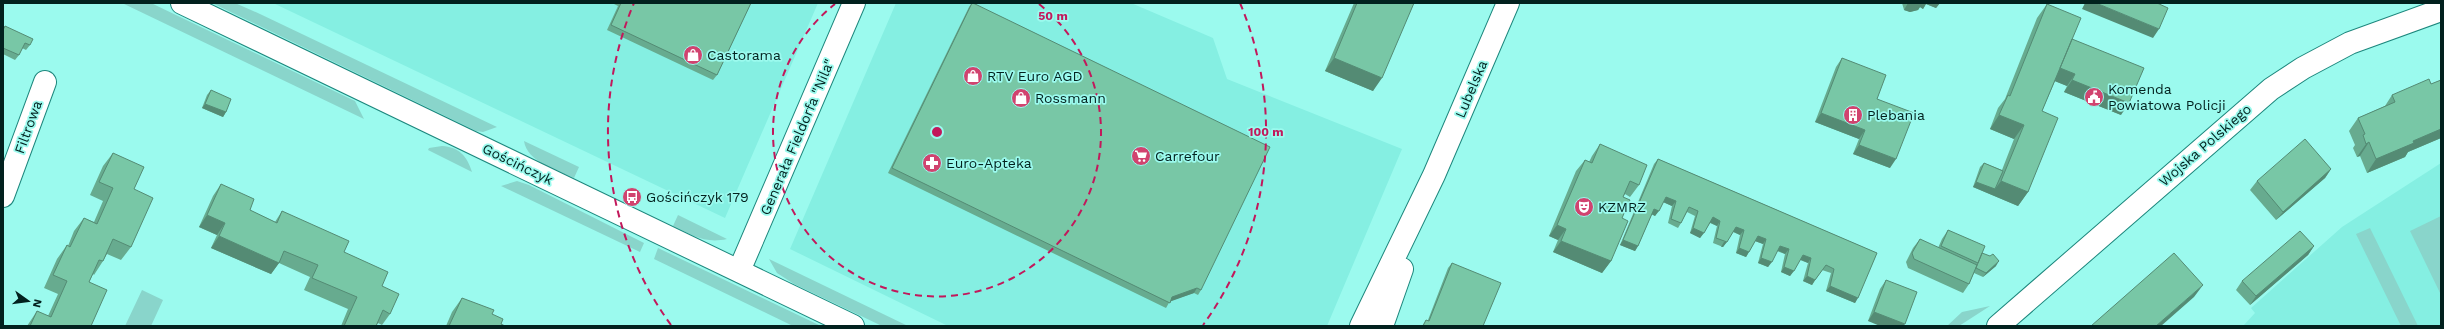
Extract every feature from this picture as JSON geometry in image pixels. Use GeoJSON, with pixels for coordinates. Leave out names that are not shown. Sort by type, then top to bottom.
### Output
{"type":"FeatureCollection","features":[{"type":"Feature","properties":{"kind":"street","name":"Gościńczyk"},"geometry":{"type":"LineString","coordinates":[[182,3],[853,326]]}},
{"type":"Feature","properties":{"kind":"street","name":"Generała Fieldorfa \"Nila\""},"geometry":{"type":"LineString","coordinates":[[739,271],[854,3]]}},
{"type":"Feature","properties":{"kind":"street","name":"Lubelska"},"geometry":{"type":"LineString","coordinates":[[1361,326],[1434,175],[1508,3]]}},
{"type":"Feature","properties":{"kind":"street","name":"Wojska Polskiego"},"geometry":{"type":"LineString","coordinates":[[1998,326],[2271,89],[2303,68],[2350,43],[2441,10]]}},
{"type":"Feature","properties":{"kind":"street","name":"Filtrowa"},"geometry":{"type":"LineString","coordinates":[[3,196],[45,82]]}},
{"type":"Feature","properties":{"kind":"street","name":"Lubelska"},"geometry":{"type":"LineString","coordinates":[[1382,326],[1434,175]]}},
{"type":"Feature","properties":{"kind":"shaded area"},"geometry":{"type":"Polygon","coordinates":[[[122,3],[151,3],[355,101],[364,119],[122,3]]]}},
{"type":"Feature","properties":{"kind":"shaded area"},"geometry":{"type":"Polygon","coordinates":[[[212,3],[235,3],[497,127],[483,132],[476,131],[212,3]]]}},
{"type":"Feature","properties":{"kind":"shaded area"},"geometry":{"type":"Polygon","coordinates":[[[273,3],[818,3],[725,218],[273,3]]]}},
{"type":"Feature","properties":{"kind":"shaded area"},"geometry":{"type":"Polygon","coordinates":[[[896,3],[1131,3],[1213,38],[1227,79],[1402,149],[1327,326],[948,326],[790,249],[896,3]]]}},
{"type":"Feature","properties":{"kind":"shaded area"},"geometry":{"type":"Polygon","coordinates":[[[524,141],[579,167],[574,178],[537,160],[526,148],[524,141]]]}},
{"type":"Feature","properties":{"kind":"shaded area"},"geometry":{"type":"Polygon","coordinates":[[[442,146],[453,148],[462,153],[468,161],[472,172],[428,150],[429,148],[442,146]]]}},
{"type":"Feature","properties":{"kind":"shaded area"},"geometry":{"type":"Polygon","coordinates":[[[2441,163],[2441,326],[2243,326],[2255,313],[2251,308],[2342,227],[2441,163]]]}},
{"type":"Feature","properties":{"kind":"shaded area"},"geometry":{"type":"Polygon","coordinates":[[[517,181],[529,185],[644,243],[640,252],[501,186],[517,181]]]}},
{"type":"Feature","properties":{"kind":"shaded area"},"geometry":{"type":"Polygon","coordinates":[[[678,215],[727,239],[712,240],[699,238],[673,226],[678,215]]]}},
{"type":"Feature","properties":{"kind":"shaded area"},"geometry":{"type":"Polygon","coordinates":[[[2441,216],[2441,295],[2410,231],[2441,216]]]}},
{"type":"Feature","properties":{"kind":"shaded area"},"geometry":{"type":"Polygon","coordinates":[[[2370,228],[2418,326],[2401,326],[2356,234],[2370,228]]]}},
{"type":"Feature","properties":{"kind":"shaded area"},"geometry":{"type":"Polygon","coordinates":[[[658,248],[821,326],[793,326],[654,259],[658,248]]]}},
{"type":"Feature","properties":{"kind":"shaded area"},"geometry":{"type":"Polygon","coordinates":[[[769,259],[908,326],[882,326],[794,284],[777,273],[769,259]]]}},
{"type":"Feature","properties":{"kind":"shaded area"},"geometry":{"type":"Polygon","coordinates":[[[142,290],[163,300],[151,326],[125,326],[142,290]]]}},
{"type":"Feature","properties":{"kind":"shaded area"},"geometry":{"type":"Polygon","coordinates":[[[1990,306],[1959,326],[1947,326],[1962,312],[1990,306]]]}},
{"type":"Feature","properties":{"kind":"building","name":"Castorama"},"geometry":{"type":"Polygon","coordinates":[[[621,3],[751,3],[717,75],[611,25],[621,3]]]}},
{"type":"Feature","properties":{"kind":"building"},"geometry":{"type":"Polygon","coordinates":[[[972,3],[1270,147],[1201,290],[1197,288],[1172,297],[1170,303],[892,168],[972,3]]]}},
{"type":"Feature","properties":{"kind":"building"},"geometry":{"type":"Polygon","coordinates":[[[1357,3],[1414,3],[1382,78],[1334,58],[1357,3]]]}},
{"type":"Feature","properties":{"kind":"building"},"geometry":{"type":"Polygon","coordinates":[[[2096,3],[2157,3],[2168,8],[2159,29],[2096,3]]]}},
{"type":"Feature","properties":{"kind":"building"},"geometry":{"type":"Polygon","coordinates":[[[2047,4],[2081,18],[2042,111],[2058,118],[2028,192],[2001,181],[2024,125],[1999,115],[2008,95],[2010,96],[2047,4]]]}},
{"type":"Feature","properties":{"kind":"building"},"geometry":{"type":"Polygon","coordinates":[[[5,26],[33,39],[30,45],[25,43],[19,55],[3,48],[3,30],[5,26]]]}},
{"type":"Feature","properties":{"kind":"building"},"geometry":{"type":"Polygon","coordinates":[[[2072,39],[2144,68],[2129,103],[2072,80],[2075,74],[2060,68],[2072,39]]]}},
{"type":"Feature","properties":{"kind":"building","name":"Plebania"},"geometry":{"type":"Polygon","coordinates":[[[1842,58],[1886,75],[1877,99],[1914,113],[1896,159],[1859,145],[1865,130],[1821,113],[1842,58]]]}},
{"type":"Feature","properties":{"kind":"building"},"geometry":{"type":"Polygon","coordinates":[[[2429,79],[2431,84],[2441,80],[2441,129],[2413,141],[2414,143],[2376,159],[2369,142],[2366,144],[2363,135],[2365,134],[2358,118],[2395,102],[2392,95],[2429,79]]]}},
{"type":"Feature","properties":{"kind":"building"},"geometry":{"type":"Polygon","coordinates":[[[211,90],[231,99],[226,112],[205,104],[211,90]]]}},
{"type":"Feature","properties":{"kind":"building"},"geometry":{"type":"Polygon","coordinates":[[[2305,139],[2331,169],[2283,212],[2257,181],[2305,139]]]}},
{"type":"Feature","properties":{"kind":"building"},"geometry":{"type":"Polygon","coordinates":[[[1600,144],[1647,165],[1639,185],[1630,181],[1623,197],[1630,200],[1622,218],[1628,221],[1611,261],[1561,241],[1566,229],[1557,225],[1585,160],[1592,163],[1600,144]]]}},
{"type":"Feature","properties":{"kind":"building"},"geometry":{"type":"Polygon","coordinates":[[[113,153],[144,167],[134,189],[153,198],[131,247],[113,239],[103,261],[99,260],[89,282],[107,290],[91,326],[30,326],[37,311],[51,317],[67,281],[53,275],[67,245],[70,247],[84,218],[97,224],[113,188],[99,182],[113,153]]]}},
{"type":"Feature","properties":{"kind":"building"},"geometry":{"type":"Polygon","coordinates":[[[1658,159],[1877,253],[1858,298],[1830,286],[1834,269],[1826,265],[1815,280],[1807,276],[1811,258],[1803,255],[1794,271],[1784,267],[1789,249],[1780,246],[1772,262],[1761,258],[1766,239],[1758,236],[1749,252],[1739,248],[1744,230],[1736,227],[1727,242],[1716,238],[1720,221],[1713,217],[1704,233],[1693,228],[1698,211],[1689,207],[1681,223],[1671,219],[1676,201],[1666,197],[1659,211],[1654,209],[1638,246],[1623,240],[1658,159]]]}},
{"type":"Feature","properties":{"kind":"building"},"geometry":{"type":"Polygon","coordinates":[[[1984,163],[2003,171],[1995,189],[1976,182],[1984,163]]]}},
{"type":"Feature","properties":{"kind":"building"},"geometry":{"type":"Polygon","coordinates":[[[221,184],[254,199],[250,210],[277,223],[282,211],[349,241],[344,252],[388,272],[382,286],[399,294],[390,314],[383,310],[376,326],[344,326],[357,297],[312,278],[318,265],[284,251],[279,263],[219,236],[225,223],[207,215],[221,184]]]}},
{"type":"Feature","properties":{"kind":"building"},"geometry":{"type":"Polygon","coordinates":[[[1948,230],[1985,246],[1978,263],[1941,246],[1948,230]]]}},
{"type":"Feature","properties":{"kind":"building"},"geometry":{"type":"Polygon","coordinates":[[[2300,231],[2314,246],[2256,296],[2242,281],[2300,231]]]}},
{"type":"Feature","properties":{"kind":"building"},"geometry":{"type":"Polygon","coordinates":[[[1920,239],[1977,265],[1969,284],[1914,259],[1912,253],[1920,239]]]}},
{"type":"Feature","properties":{"kind":"building"},"geometry":{"type":"Polygon","coordinates":[[[1982,253],[1990,256],[1993,254],[1999,261],[1986,273],[1976,268],[1982,253]]]}},
{"type":"Feature","properties":{"kind":"building"},"geometry":{"type":"Polygon","coordinates":[[[2174,253],[2203,285],[2156,326],[2091,326],[2174,253]]]}},
{"type":"Feature","properties":{"kind":"building"},"geometry":{"type":"Polygon","coordinates":[[[1452,263],[1501,283],[1483,326],[1423,326],[1426,320],[1429,321],[1452,263]]]}},
{"type":"Feature","properties":{"kind":"building"},"geometry":{"type":"Polygon","coordinates":[[[1886,280],[1917,292],[1905,324],[1874,312],[1886,280]]]}},
{"type":"Feature","properties":{"kind":"building"},"geometry":{"type":"Polygon","coordinates":[[[462,298],[494,310],[492,314],[503,319],[501,324],[505,326],[449,326],[462,298]]]}},
{"type":"Feature","properties":{"kind":"place","name":"Castorama"},"geometry":{"type":"Point","coordinates":[693,55]}},
{"type":"Feature","properties":{"kind":"place","name":"RTV Euro AGD"},"geometry":{"type":"Point","coordinates":[973,76]}},
{"type":"Feature","properties":{"kind":"place","name":"Komenda Powiatowa Policji"},"geometry":{"type":"Point","coordinates":[2094,97]}},
{"type":"Feature","properties":{"kind":"place","name":"Rossmann"},"geometry":{"type":"Point","coordinates":[1021,98]}},
{"type":"Feature","properties":{"kind":"place","name":"Plebania"},"geometry":{"type":"Point","coordinates":[1853,115]}},
{"type":"Feature","properties":{"kind":"place","name":"Carrefour"},"geometry":{"type":"Point","coordinates":[1141,156]}},
{"type":"Feature","properties":{"kind":"place","name":"Euro-Apteka"},"geometry":{"type":"Point","coordinates":[932,163]}},
{"type":"Feature","properties":{"kind":"place","name":"Gościńczyk 179"},"geometry":{"type":"Point","coordinates":[632,197]}},
{"type":"Feature","properties":{"kind":"place","name":"KZMRZ"},"geometry":{"type":"Point","coordinates":[1584,207]}}]}
